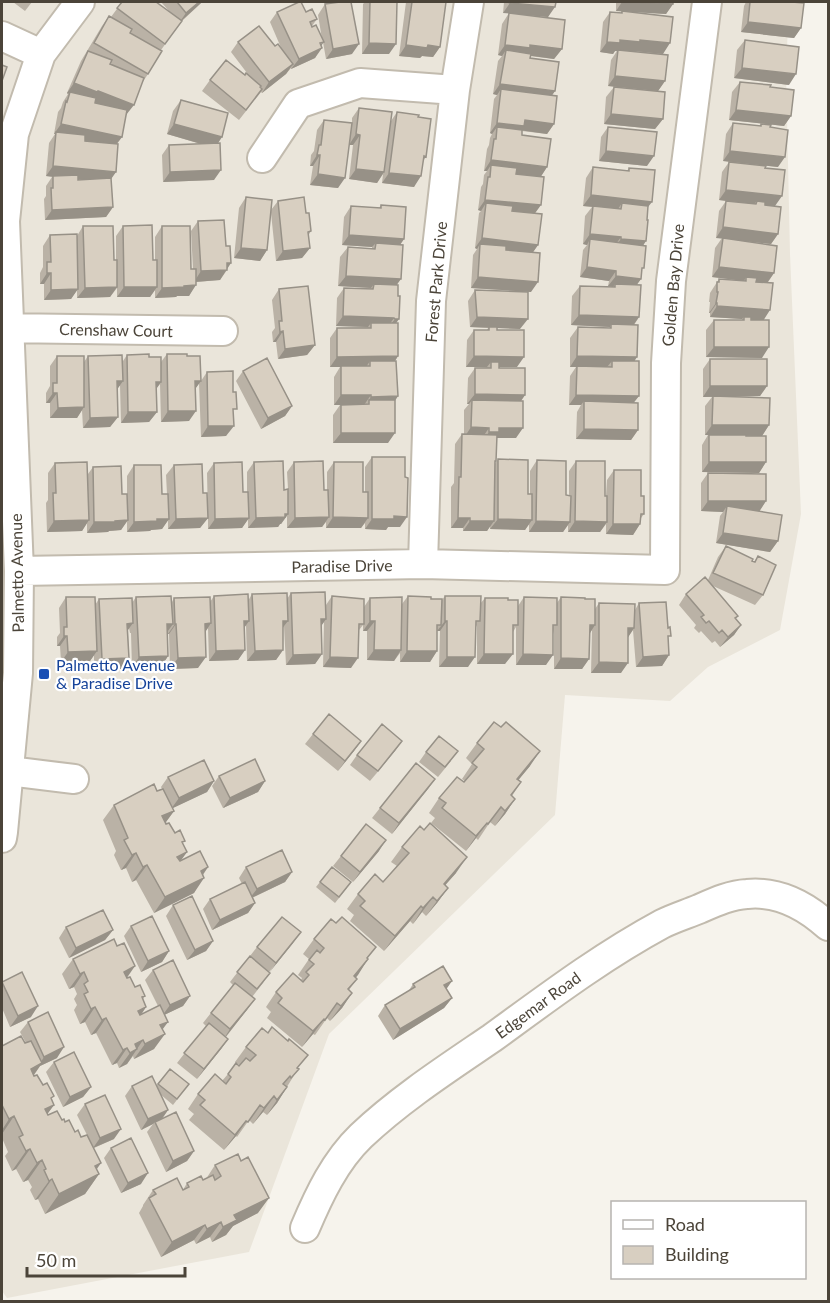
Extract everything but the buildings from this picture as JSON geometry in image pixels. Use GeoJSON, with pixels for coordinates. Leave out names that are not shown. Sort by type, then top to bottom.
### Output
{"type":"FeatureCollection","features":[{"type":"Feature","properties":{"kind":"street","name":"Palmetto Avenue"},"geometry":{"type":"LineString","coordinates":[[2,838],[18,673],[19,572],[5,328],[5,221],[14,134],[41,54],[80,2]]}},
{"type":"Feature","properties":{"kind":"street","name":"Forest Park Drive"},"geometry":{"type":"LineString","coordinates":[[423,564],[431,300],[455,90],[469,2]]}},
{"type":"Feature","properties":{"kind":"street","name":"Golden Bay Drive"},"geometry":{"type":"LineString","coordinates":[[665,570],[666,363],[671,281],[707,2]]}},
{"type":"Feature","properties":{"kind":"street"},"geometry":{"type":"LineString","coordinates":[[2,36],[41,54]]}},
{"type":"Feature","properties":{"kind":"street"},"geometry":{"type":"LineString","coordinates":[[262,158],[298,104],[360,83],[455,90]]}},
{"type":"Feature","properties":{"kind":"street","name":"Crenshaw Court"},"geometry":{"type":"LineString","coordinates":[[5,328],[223,332]]}},
{"type":"Feature","properties":{"kind":"street","name":"Paradise Drive"},"geometry":{"type":"LineString","coordinates":[[19,572],[423,564],[665,570]]}},
{"type":"Feature","properties":{"kind":"street"},"geometry":{"type":"LineString","coordinates":[[9,771],[74,779]]}},
{"type":"Feature","properties":{"kind":"street","name":"Edgemar Road"},"geometry":{"type":"LineString","coordinates":[[305,1228],[323,1187],[361,1136],[401,1103],[594,965],[632,941],[664,923],[713,903],[747,893],[791,901],[816,915],[828,926]]}},
{"type":"Feature","properties":{"kind":"shaded area"},"geometry":{"type":"Polygon","coordinates":[[[2,2],[789,2],[786,71],[790,254],[801,514],[780,630],[708,667],[670,701],[565,695],[555,815],[329,1034],[249,1252],[7,1298],[2,1291],[2,2]]]}},
{"type":"Feature","properties":{"kind":"place","name":"Palmetto Avenue & Paradise Drive"},"geometry":{"type":"Point","coordinates":[44,674]}}]}
